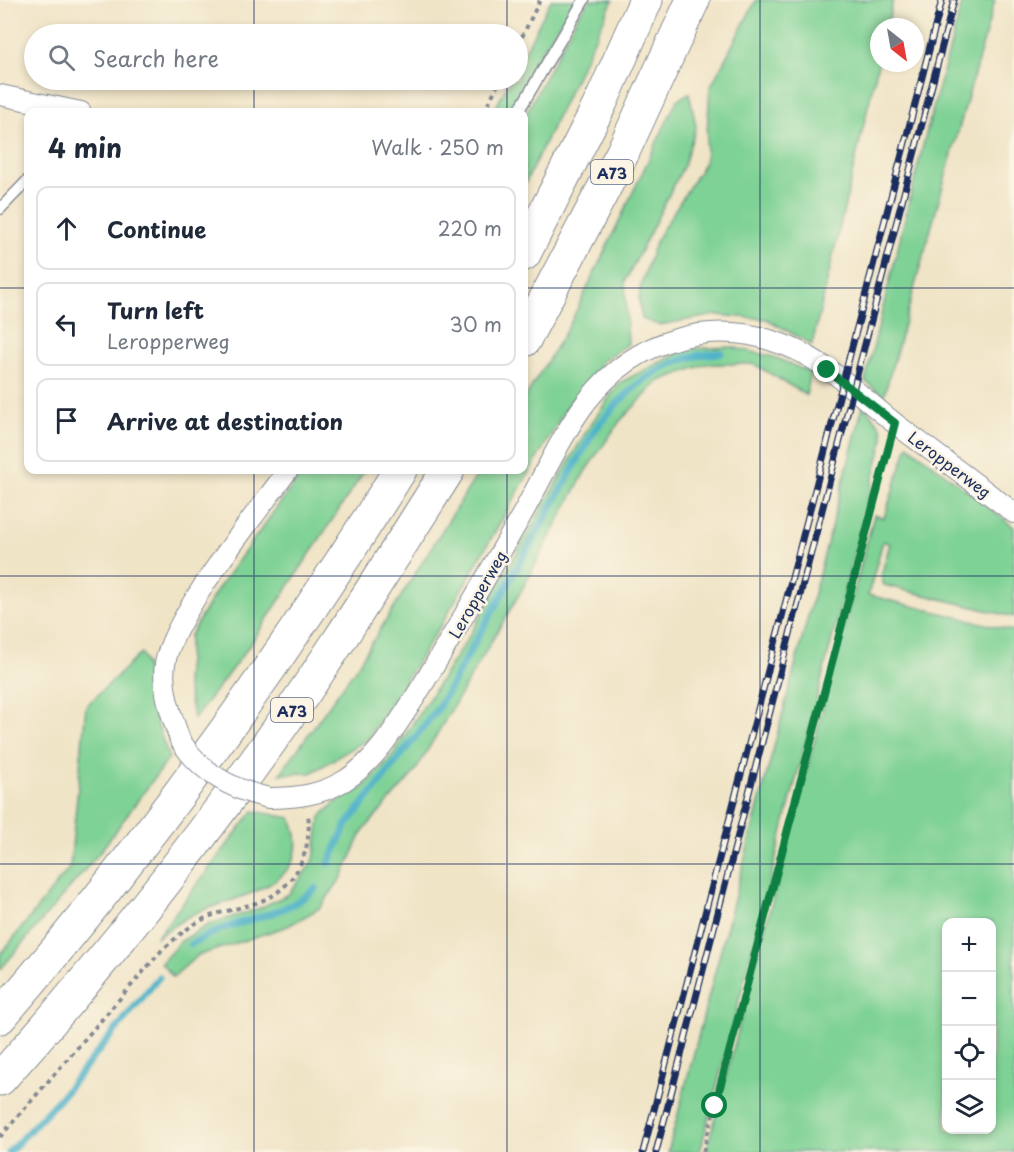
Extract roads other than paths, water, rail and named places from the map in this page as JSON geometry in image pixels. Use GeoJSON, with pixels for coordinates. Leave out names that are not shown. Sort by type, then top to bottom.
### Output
{"type":"FeatureCollection","features":[{"type":"Feature","properties":{"kind":"highway","name":"A73"},"geometry":{"type":"LineString","coordinates":[[528,246],[601,102],[646,0]]}},
{"type":"Feature","properties":{"kind":"highway","name":"A73"},"geometry":{"type":"LineString","coordinates":[[528,332],[622,154],[693,0]]}},
{"type":"Feature","properties":{"kind":"highway","name":"A73"},"geometry":{"type":"LineString","coordinates":[[0,1017],[160,820],[265,676],[397,474]]}},
{"type":"Feature","properties":{"kind":"highway","name":"A73"},"geometry":{"type":"LineString","coordinates":[[0,1079],[143,912],[254,765],[330,654],[445,474]]}},
{"type":"Feature","properties":{"kind":"street"},"geometry":{"type":"LineString","coordinates":[[0,95],[62,108]]}},
{"type":"Feature","properties":{"kind":"street","name":"Leropperweg"},"geometry":{"type":"LineString","coordinates":[[285,474],[208,581],[170,645],[164,679],[169,707],[180,740],[196,761],[210,772],[245,792],[269,798],[305,796],[326,790],[342,782],[369,762],[402,717],[449,643],[585,404],[608,378],[641,353],[678,337],[707,332],[753,336],[789,347],[819,365],[1014,513]]}},
{"type":"Feature","properties":{"kind":"lane"},"geometry":{"type":"LineString","coordinates":[[520,108],[584,0]]}},
{"type":"Feature","properties":{"kind":"lane"},"geometry":{"type":"LineString","coordinates":[[0,209],[24,184]]}},
{"type":"Feature","properties":{"kind":"waterway"},"geometry":{"type":"LineString","coordinates":[[329,863],[346,826],[438,708],[594,431],[634,388],[664,367],[701,355],[721,353]]}},
{"type":"Feature","properties":{"kind":"waterway"},"geometry":{"type":"LineString","coordinates":[[191,944],[225,928],[286,907],[316,888]]}},
{"type":"Feature","properties":{"kind":"waterway"},"geometry":{"type":"LineString","coordinates":[[9,1152],[60,1098],[159,977]]}},
{"type":"Feature","properties":{"kind":"railway"},"geometry":{"type":"LineString","coordinates":[[643,1152],[942,0]]}},
{"type":"Feature","properties":{"kind":"railway"},"geometry":{"type":"LineString","coordinates":[[656,1152],[954,0]]}}]}
